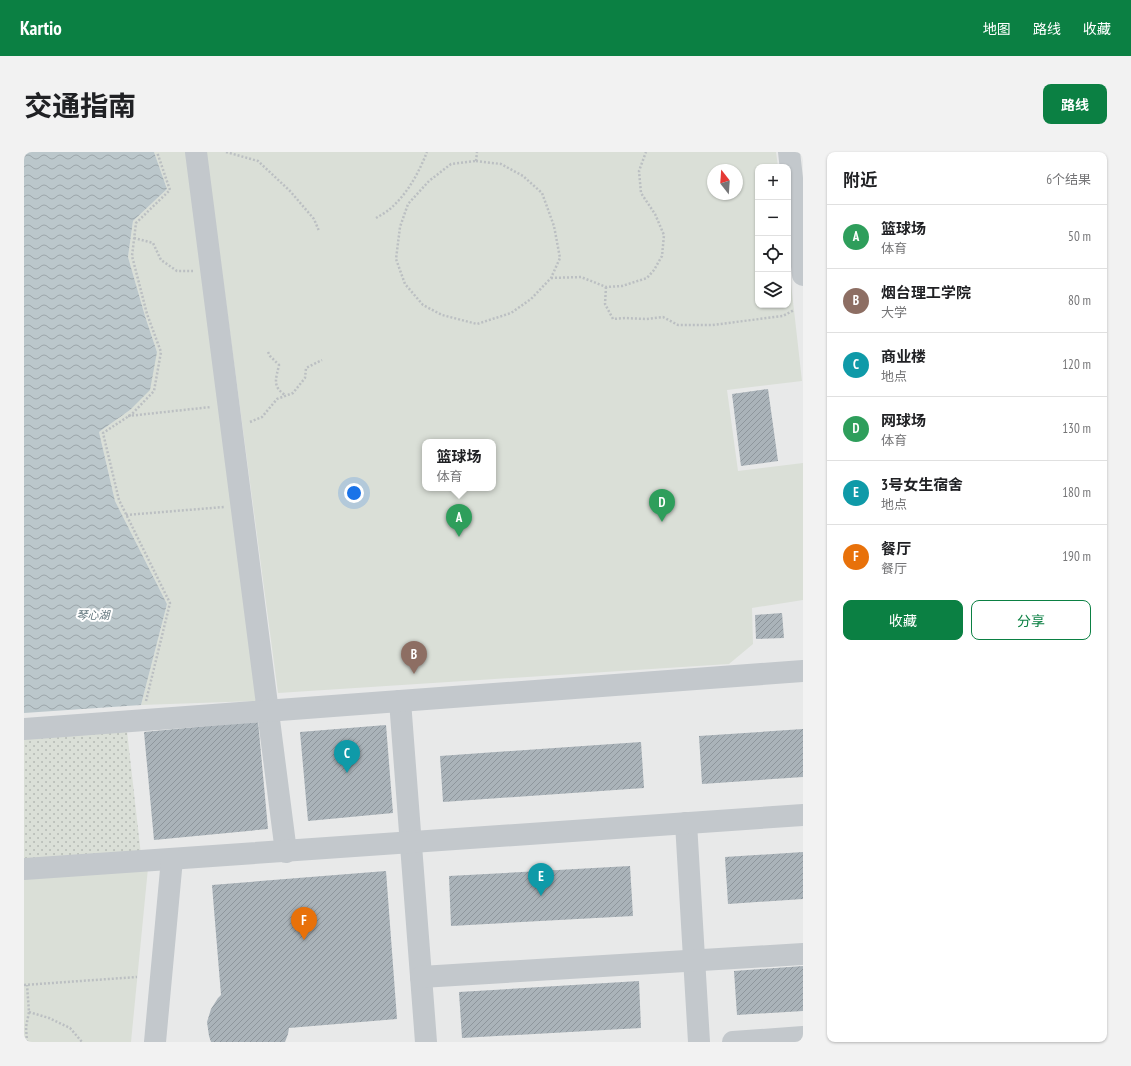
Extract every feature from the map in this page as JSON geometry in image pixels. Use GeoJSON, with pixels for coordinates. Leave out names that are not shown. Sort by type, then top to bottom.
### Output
{"type":"FeatureCollection","features":[{"type":"Feature","properties":{"kind":"street"},"geometry":{"type":"LineString","coordinates":[[196,152],[286,852]]}},
{"type":"Feature","properties":{"kind":"street"},"geometry":{"type":"LineString","coordinates":[[790,152],[803,275]]}},
{"type":"Feature","properties":{"kind":"street"},"geometry":{"type":"LineString","coordinates":[[24,729],[803,671]]}},
{"type":"Feature","properties":{"kind":"street"},"geometry":{"type":"LineString","coordinates":[[400,701],[426,1042]]}},
{"type":"Feature","properties":{"kind":"street"},"geometry":{"type":"LineString","coordinates":[[24,869],[803,815]]}},
{"type":"Feature","properties":{"kind":"street"},"geometry":{"type":"LineString","coordinates":[[686,823],[699,1042]]}},
{"type":"Feature","properties":{"kind":"street"},"geometry":{"type":"LineString","coordinates":[[155,1042],[172,859]]}},
{"type":"Feature","properties":{"kind":"street"},"geometry":{"type":"LineString","coordinates":[[421,977],[803,954]]}},
{"type":"Feature","properties":{"kind":"street"},"geometry":{"type":"LineString","coordinates":[[733,1042],[803,1037]]}},
{"type":"Feature","properties":{"kind":"path"},"geometry":{"type":"LineString","coordinates":[[145,704],[170,603],[119,500],[103,433],[132,414],[154,391],[161,352],[147,314],[132,256],[136,223],[170,190],[157,152]]}},
{"type":"Feature","properties":{"kind":"path"},"geometry":{"type":"LineString","coordinates":[[226,152],[258,161],[290,191],[314,219],[319,231]]}},
{"type":"Feature","properties":{"kind":"path"},"geometry":{"type":"LineString","coordinates":[[376,218],[392,208],[407,190],[422,166],[427,152]]}},
{"type":"Feature","properties":{"kind":"path"},"geometry":{"type":"LineString","coordinates":[[476,161],[477,152]]}},
{"type":"Feature","properties":{"kind":"path"},"geometry":{"type":"LineString","coordinates":[[551,278],[581,277],[606,287],[622,286],[647,278],[654,270],[662,256],[664,235],[655,214],[641,193],[639,171],[646,152]]}},
{"type":"Feature","properties":{"kind":"path"},"geometry":{"type":"LineString","coordinates":[[476,161],[501,164],[523,176],[542,193],[554,226],[560,258],[551,278],[531,298],[512,313],[477,324],[442,316],[423,305],[405,284],[396,259],[400,228],[408,204],[429,181],[451,164],[476,161]]}},
{"type":"Feature","properties":{"kind":"path"},"geometry":{"type":"LineString","coordinates":[[134,238],[153,243],[161,260],[177,271],[211,270]]}},
{"type":"Feature","properties":{"kind":"path"},"geometry":{"type":"LineString","coordinates":[[606,287],[605,304],[613,319],[646,319],[663,317],[678,325],[712,325],[783,316],[794,310]]}},
{"type":"Feature","properties":{"kind":"path"},"geometry":{"type":"LineString","coordinates":[[268,352],[279,365],[275,384],[279,391],[285,396]]}},
{"type":"Feature","properties":{"kind":"path"},"geometry":{"type":"LineString","coordinates":[[249,423],[262,417],[277,399],[293,393],[306,378],[306,368],[322,360]]}},
{"type":"Feature","properties":{"kind":"path"},"geometry":{"type":"LineString","coordinates":[[128,416],[229,406]]}},
{"type":"Feature","properties":{"kind":"path"},"geometry":{"type":"LineString","coordinates":[[126,515],[241,505]]}},
{"type":"Feature","properties":{"kind":"path"},"geometry":{"type":"LineString","coordinates":[[27,1042],[26,1027],[29,1012],[25,985],[137,977]]}},
{"type":"Feature","properties":{"kind":"path"},"geometry":{"type":"LineString","coordinates":[[29,1012],[49,1018],[70,1028],[82,1042]]}},
{"type":"Feature","properties":{"kind":"shaded area"},"geometry":{"type":"Polygon","coordinates":[[[24,152],[803,152],[803,1042],[24,1042],[24,152]]]}},
{"type":"Feature","properties":{"kind":"shaded area"},"geometry":{"type":"Polygon","coordinates":[[[154,152],[189,152],[259,701],[141,705],[167,604],[115,501],[99,432],[130,410],[157,352],[128,257],[133,221],[167,189],[154,152]]]}},
{"type":"Feature","properties":{"kind":"shaded area"},"geometry":{"type":"Polygon","coordinates":[[[206,152],[776,152],[778,164],[755,164],[755,308],[791,308],[791,284],[802,381],[727,390],[738,471],[803,463],[803,600],[752,608],[753,644],[729,664],[278,693],[206,152]]]}},
{"type":"Feature","properties":{"kind":"shaded area"},"geometry":{"type":"Polygon","coordinates":[[[127,731],[141,855],[24,863],[24,738],[127,731]]]}},
{"type":"Feature","properties":{"kind":"shaded area"},"geometry":{"type":"Polygon","coordinates":[[[148,868],[131,1042],[24,1042],[24,877],[148,868]]]}},
{"type":"Feature","properties":{"kind":"water","name":"琴心湖"},"geometry":{"type":"Polygon","coordinates":[[[24,152],[154,152],[167,189],[133,221],[128,257],[157,352],[150,390],[130,410],[99,432],[115,501],[167,604],[141,705],[24,713],[24,152]]]}},
{"type":"Feature","properties":{"kind":"building"},"geometry":{"type":"Polygon","coordinates":[[[768,389],[778,461],[741,466],[732,394],[768,389]]]}},
{"type":"Feature","properties":{"kind":"building"},"geometry":{"type":"Polygon","coordinates":[[[782,613],[784,638],[756,639],[755,615],[782,613]]]}},
{"type":"Feature","properties":{"kind":"building"},"geometry":{"type":"Polygon","coordinates":[[[258,721],[268,829],[154,840],[144,732],[258,721]]]}},
{"type":"Feature","properties":{"kind":"building"},"geometry":{"type":"Polygon","coordinates":[[[386,725],[393,813],[308,821],[300,732],[386,725]]]}},
{"type":"Feature","properties":{"kind":"building"},"geometry":{"type":"Polygon","coordinates":[[[803,729],[803,777],[702,784],[699,736],[803,729]]]}},
{"type":"Feature","properties":{"kind":"building"},"geometry":{"type":"Polygon","coordinates":[[[641,742],[644,788],[443,802],[440,756],[641,742]]]}},
{"type":"Feature","properties":{"kind":"building"},"geometry":{"type":"Polygon","coordinates":[[[803,852],[803,899],[728,904],[725,857],[803,852]]]}},
{"type":"Feature","properties":{"kind":"building"},"geometry":{"type":"Polygon","coordinates":[[[630,866],[633,916],[451,926],[449,876],[630,866]]]}},
{"type":"Feature","properties":{"kind":"building"},"geometry":{"type":"Polygon","coordinates":[[[386,871],[397,1019],[289,1028],[285,1042],[211,1042],[207,1022],[211,1009],[221,995],[212,885],[386,871]]]}},
{"type":"Feature","properties":{"kind":"building"},"geometry":{"type":"Polygon","coordinates":[[[803,966],[803,1011],[737,1015],[734,971],[803,966]]]}},
{"type":"Feature","properties":{"kind":"building"},"geometry":{"type":"Polygon","coordinates":[[[639,981],[641,1028],[462,1038],[459,992],[639,981]]]}},
{"type":"Feature","properties":{"kind":"place","name":"网球场"},"geometry":{"type":"Point","coordinates":[662,522]}},
{"type":"Feature","properties":{"kind":"place","name":"篮球场"},"geometry":{"type":"Point","coordinates":[459,537]}},
{"type":"Feature","properties":{"kind":"place","name":"烟台理工学院"},"geometry":{"type":"Point","coordinates":[414,674]}},
{"type":"Feature","properties":{"kind":"place","name":"商业楼"},"geometry":{"type":"Point","coordinates":[347,773]}},
{"type":"Feature","properties":{"kind":"place","name":"3号女生宿舍"},"geometry":{"type":"Point","coordinates":[541,896]}},
{"type":"Feature","properties":{"kind":"place","name":"餐厅"},"geometry":{"type":"Point","coordinates":[304,940]}}]}
